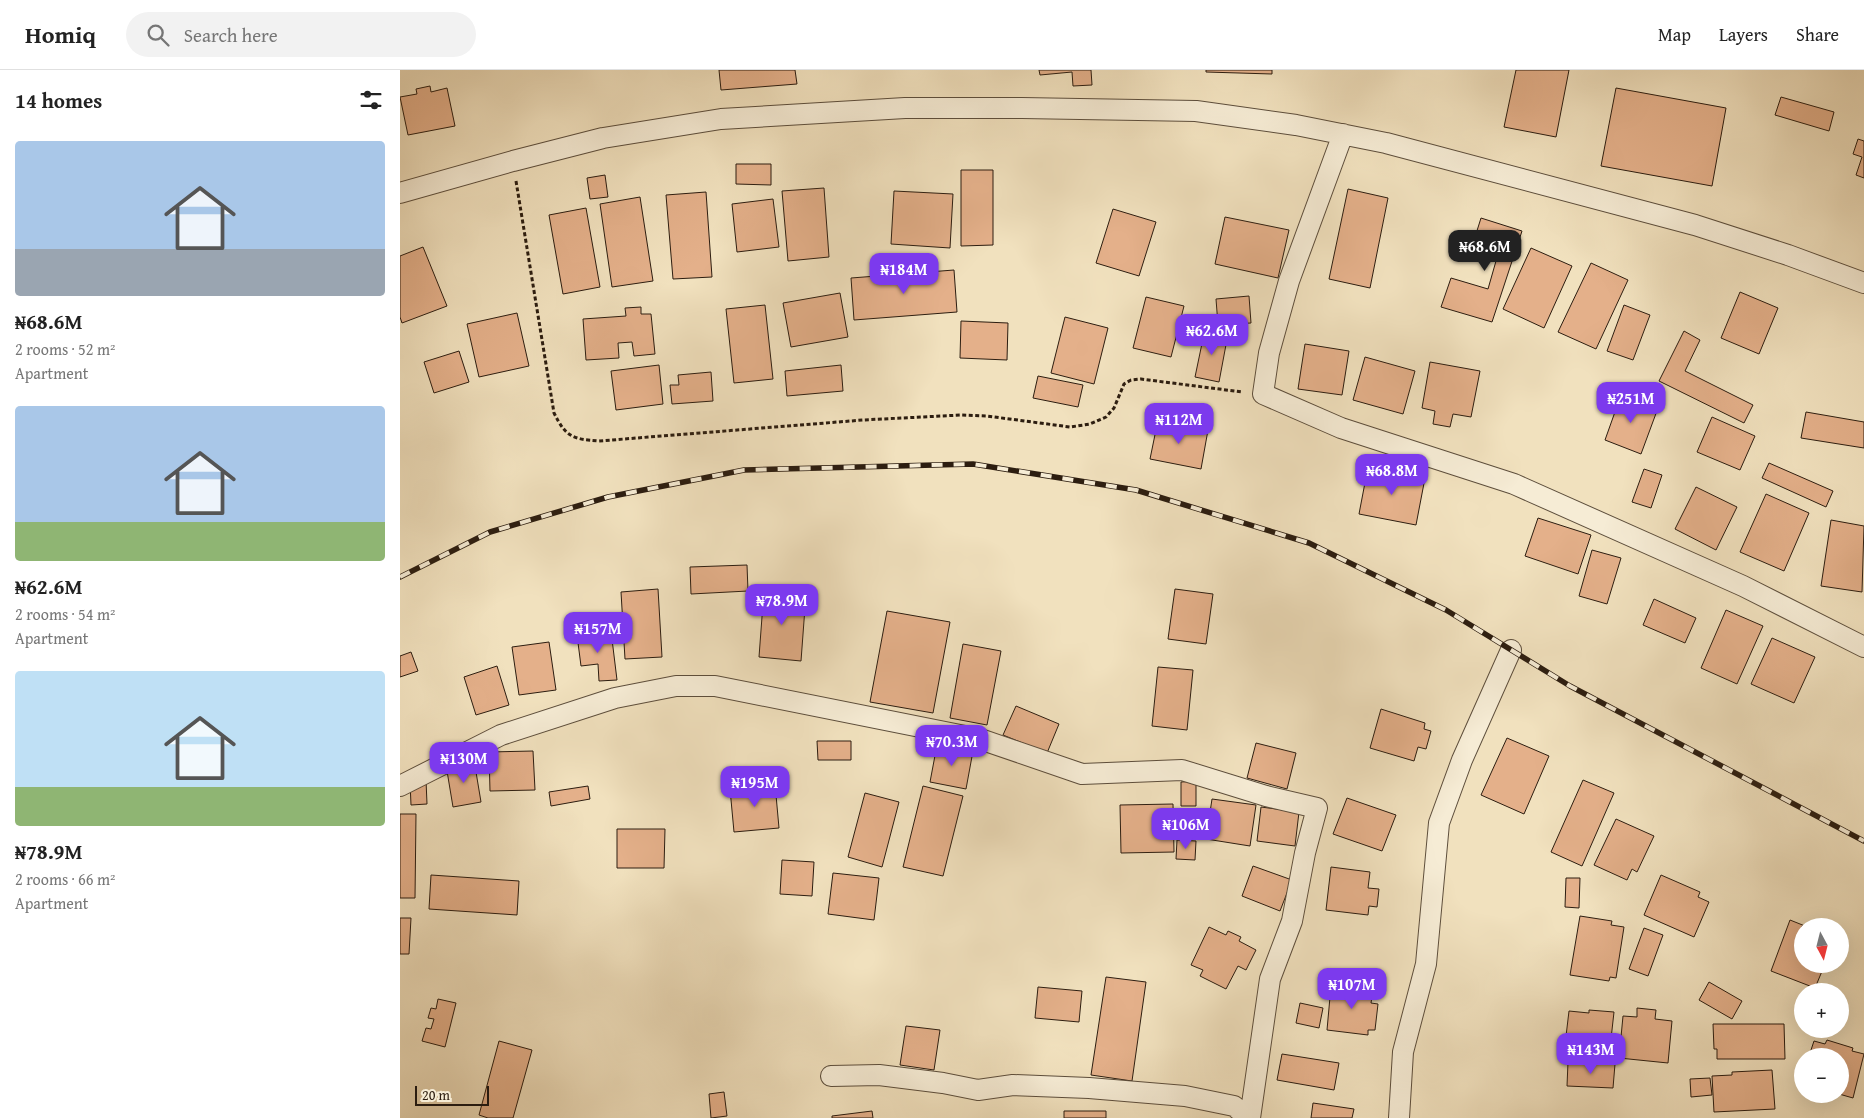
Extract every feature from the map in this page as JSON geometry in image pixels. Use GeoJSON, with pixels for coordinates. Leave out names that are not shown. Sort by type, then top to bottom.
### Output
{"type":"FeatureCollection","features":[{"type":"Feature","properties":{"kind":"street"},"geometry":{"type":"LineString","coordinates":[[400,193],[512,161],[603,138],[721,119],[904,108],[1022,108],[1196,112],[1296,125],[1386,143],[1695,225],[1788,255],[1864,283]]}},
{"type":"Feature","properties":{"kind":"street"},"geometry":{"type":"LineString","coordinates":[[1343,134],[1289,281],[1269,353],[1263,394],[1341,428],[1514,484],[1743,586],[1864,648]]}},
{"type":"Feature","properties":{"kind":"street"},"geometry":{"type":"LineString","coordinates":[[1399,1118],[1403,1052],[1426,964],[1439,823],[1462,760],[1511,650]]}},
{"type":"Feature","properties":{"kind":"street"},"geometry":{"type":"LineString","coordinates":[[400,786],[501,735],[615,698],[676,686],[715,686],[980,739],[1082,774],[1182,770],[1266,796],[1317,808],[1305,853],[1292,921],[1270,979],[1250,1118],[1234,1106],[1185,1096],[1089,1088],[1014,1085],[978,1090],[943,1082],[879,1075],[831,1076]]}},
{"type":"Feature","properties":{"kind":"path"},"geometry":{"type":"LineString","coordinates":[[512,161],[554,413],[563,430],[572,438],[599,442],[864,420],[961,415],[987,416],[1070,427],[1090,424],[1106,417],[1114,408],[1124,384],[1131,380],[1141,379],[1263,394]]}},
{"type":"Feature","properties":{"kind":"building"},"geometry":{"type":"Polygon","coordinates":[[[719,70],[795,70],[797,84],[721,90],[719,70]]]}},
{"type":"Feature","properties":{"kind":"building"},"geometry":{"type":"Polygon","coordinates":[[[1039,70],[1091,70],[1092,85],[1073,86],[1072,72],[1040,75],[1039,70]]]}},
{"type":"Feature","properties":{"kind":"building"},"geometry":{"type":"Polygon","coordinates":[[[1206,70],[1272,70],[1272,74],[1206,72],[1206,70]]]}},
{"type":"Feature","properties":{"kind":"building"},"geometry":{"type":"Polygon","coordinates":[[[1516,70],[1569,70],[1556,137],[1504,127],[1516,70]]]}},
{"type":"Feature","properties":{"kind":"building"},"geometry":{"type":"Polygon","coordinates":[[[430,86],[431,92],[447,88],[455,126],[408,135],[400,97],[417,94],[416,89],[430,86]]]}},
{"type":"Feature","properties":{"kind":"building"},"geometry":{"type":"Polygon","coordinates":[[[1616,88],[1726,108],[1712,186],[1601,166],[1616,88]]]}},
{"type":"Feature","properties":{"kind":"building"},"geometry":{"type":"Polygon","coordinates":[[[1781,97],[1834,112],[1829,131],[1775,115],[1781,97]]]}},
{"type":"Feature","properties":{"kind":"building"},"geometry":{"type":"Polygon","coordinates":[[[1858,139],[1864,141],[1864,178],[1856,175],[1862,157],[1853,154],[1858,139]]]}},
{"type":"Feature","properties":{"kind":"building"},"geometry":{"type":"Polygon","coordinates":[[[736,164],[771,164],[771,185],[736,184],[736,164]]]}},
{"type":"Feature","properties":{"kind":"building"},"geometry":{"type":"Polygon","coordinates":[[[961,170],[993,170],[993,245],[961,246],[961,170]]]}},
{"type":"Feature","properties":{"kind":"building"},"geometry":{"type":"Polygon","coordinates":[[[605,175],[608,197],[590,199],[587,178],[605,175]]]}},
{"type":"Feature","properties":{"kind":"building"},"geometry":{"type":"Polygon","coordinates":[[[824,188],[829,257],[788,261],[782,191],[824,188]]]}},
{"type":"Feature","properties":{"kind":"building"},"geometry":{"type":"Polygon","coordinates":[[[1348,189],[1388,198],[1370,288],[1329,279],[1348,189]]]}},
{"type":"Feature","properties":{"kind":"building"},"geometry":{"type":"Polygon","coordinates":[[[894,191],[953,194],[950,248],[891,244],[894,191]]]}},
{"type":"Feature","properties":{"kind":"building"},"geometry":{"type":"Polygon","coordinates":[[[706,192],[712,277],[673,279],[666,195],[706,192]]]}},
{"type":"Feature","properties":{"kind":"building"},"geometry":{"type":"Polygon","coordinates":[[[640,197],[653,281],[612,287],[600,204],[640,197]]]}},
{"type":"Feature","properties":{"kind":"building"},"geometry":{"type":"Polygon","coordinates":[[[773,199],[779,247],[737,252],[732,204],[773,199]]]}},
{"type":"Feature","properties":{"kind":"building"},"geometry":{"type":"Polygon","coordinates":[[[586,208],[600,287],[563,294],[549,215],[586,208]]]}},
{"type":"Feature","properties":{"kind":"building"},"geometry":{"type":"Polygon","coordinates":[[[1113,209],[1156,222],[1139,276],[1096,263],[1113,209]]]}},
{"type":"Feature","properties":{"kind":"building"},"geometry":{"type":"Polygon","coordinates":[[[1225,217],[1289,230],[1278,278],[1215,264],[1225,217]]]}},
{"type":"Feature","properties":{"kind":"building"},"geometry":{"type":"Polygon","coordinates":[[[1481,218],[1522,231],[1492,322],[1441,307],[1451,278],[1488,289],[1496,261],[1470,253],[1481,218]]]}},
{"type":"Feature","properties":{"kind":"building"},"geometry":{"type":"Polygon","coordinates":[[[423,247],[447,306],[402,323],[400,317],[400,256],[423,247]]]}},
{"type":"Feature","properties":{"kind":"building"},"geometry":{"type":"Polygon","coordinates":[[[1531,248],[1572,266],[1544,328],[1503,309],[1531,248]]]}},
{"type":"Feature","properties":{"kind":"building"},"geometry":{"type":"Polygon","coordinates":[[[1591,263],[1628,280],[1596,349],[1558,332],[1591,263]]]}},
{"type":"Feature","properties":{"kind":"building"},"geometry":{"type":"Polygon","coordinates":[[[954,270],[957,312],[854,320],[851,278],[954,270]]]}},
{"type":"Feature","properties":{"kind":"building"},"geometry":{"type":"Polygon","coordinates":[[[1740,292],[1778,308],[1759,354],[1721,338],[1740,292]]]}},
{"type":"Feature","properties":{"kind":"building"},"geometry":{"type":"Polygon","coordinates":[[[840,293],[848,337],[791,347],[783,303],[840,293]]]}},
{"type":"Feature","properties":{"kind":"building"},"geometry":{"type":"Polygon","coordinates":[[[1249,296],[1251,323],[1218,325],[1216,299],[1249,296]]]}},
{"type":"Feature","properties":{"kind":"building"},"geometry":{"type":"Polygon","coordinates":[[[1146,297],[1184,306],[1171,357],[1133,348],[1146,297]]]}},
{"type":"Feature","properties":{"kind":"building"},"geometry":{"type":"Polygon","coordinates":[[[765,305],[773,379],[734,383],[726,309],[765,305]]]}},
{"type":"Feature","properties":{"kind":"building"},"geometry":{"type":"Polygon","coordinates":[[[1624,305],[1650,315],[1633,360],[1607,351],[1624,305]]]}},
{"type":"Feature","properties":{"kind":"building"},"geometry":{"type":"Polygon","coordinates":[[[641,307],[641,314],[651,314],[655,354],[634,356],[632,342],[618,343],[619,358],[586,360],[583,319],[626,316],[625,308],[641,307]]]}},
{"type":"Feature","properties":{"kind":"building"},"geometry":{"type":"Polygon","coordinates":[[[517,313],[529,366],[479,377],[467,324],[517,313]]]}},
{"type":"Feature","properties":{"kind":"building"},"geometry":{"type":"Polygon","coordinates":[[[1065,317],[1108,328],[1094,384],[1051,373],[1065,317]]]}},
{"type":"Feature","properties":{"kind":"building"},"geometry":{"type":"Polygon","coordinates":[[[961,321],[1008,323],[1007,360],[960,358],[961,321]]]}},
{"type":"Feature","properties":{"kind":"building"},"geometry":{"type":"Polygon","coordinates":[[[1205,329],[1228,334],[1219,382],[1195,377],[1205,329]]]}},
{"type":"Feature","properties":{"kind":"building"},"geometry":{"type":"Polygon","coordinates":[[[1684,331],[1700,340],[1685,371],[1753,405],[1744,423],[1659,381],[1684,331]]]}},
{"type":"Feature","properties":{"kind":"building"},"geometry":{"type":"Polygon","coordinates":[[[1305,344],[1349,351],[1342,395],[1298,389],[1305,344]]]}},
{"type":"Feature","properties":{"kind":"building"},"geometry":{"type":"Polygon","coordinates":[[[459,351],[469,382],[434,393],[424,362],[459,351]]]}},
{"type":"Feature","properties":{"kind":"building"},"geometry":{"type":"Polygon","coordinates":[[[1365,357],[1415,371],[1403,414],[1353,400],[1365,357]]]}},
{"type":"Feature","properties":{"kind":"building"},"geometry":{"type":"Polygon","coordinates":[[[1430,362],[1480,371],[1471,417],[1453,414],[1450,427],[1433,424],[1435,411],[1422,408],[1430,362]]]}},
{"type":"Feature","properties":{"kind":"building"},"geometry":{"type":"Polygon","coordinates":[[[659,365],[663,404],[616,410],[611,371],[659,365]]]}},
{"type":"Feature","properties":{"kind":"building"},"geometry":{"type":"Polygon","coordinates":[[[841,365],[843,391],[787,396],[785,371],[841,365]]]}},
{"type":"Feature","properties":{"kind":"building"},"geometry":{"type":"Polygon","coordinates":[[[711,372],[713,401],[672,404],[670,385],[679,385],[678,375],[711,372]]]}},
{"type":"Feature","properties":{"kind":"building"},"geometry":{"type":"Polygon","coordinates":[[[1038,376],[1083,385],[1078,407],[1033,398],[1038,376]]]}},
{"type":"Feature","properties":{"kind":"building"},"geometry":{"type":"Polygon","coordinates":[[[1621,395],[1658,408],[1641,454],[1605,440],[1621,395]]]}},
{"type":"Feature","properties":{"kind":"building"},"geometry":{"type":"Polygon","coordinates":[[[1806,412],[1864,422],[1864,448],[1801,438],[1806,412]]]}},
{"type":"Feature","properties":{"kind":"building"},"geometry":{"type":"Polygon","coordinates":[[[1712,417],[1755,436],[1740,470],[1697,452],[1712,417]]]}},
{"type":"Feature","properties":{"kind":"building"},"geometry":{"type":"Polygon","coordinates":[[[1158,420],[1208,430],[1201,469],[1150,459],[1158,420]]]}},
{"type":"Feature","properties":{"kind":"building"},"geometry":{"type":"Polygon","coordinates":[[[1769,463],[1833,491],[1826,507],[1762,478],[1769,463]]]}},
{"type":"Feature","properties":{"kind":"building"},"geometry":{"type":"Polygon","coordinates":[[[1368,467],[1425,478],[1416,525],[1359,514],[1368,467]]]}},
{"type":"Feature","properties":{"kind":"building"},"geometry":{"type":"Polygon","coordinates":[[[1644,469],[1662,475],[1651,508],[1632,502],[1644,469]]]}},
{"type":"Feature","properties":{"kind":"building"},"geometry":{"type":"Polygon","coordinates":[[[1696,487],[1737,507],[1716,550],[1675,529],[1696,487]]]}},
{"type":"Feature","properties":{"kind":"building"},"geometry":{"type":"Polygon","coordinates":[[[1766,494],[1809,513],[1784,571],[1740,552],[1766,494]]]}},
{"type":"Feature","properties":{"kind":"building"},"geometry":{"type":"Polygon","coordinates":[[[1538,518],[1591,535],[1578,574],[1525,556],[1538,518]]]}},
{"type":"Feature","properties":{"kind":"building"},"geometry":{"type":"Polygon","coordinates":[[[1831,520],[1864,526],[1862,592],[1821,586],[1831,520]]]}},
{"type":"Feature","properties":{"kind":"building"},"geometry":{"type":"Polygon","coordinates":[[[1592,550],[1621,558],[1607,604],[1579,596],[1592,550]]]}},
{"type":"Feature","properties":{"kind":"building"},"geometry":{"type":"Polygon","coordinates":[[[747,565],[748,591],[691,594],[690,567],[747,565]]]}},
{"type":"Feature","properties":{"kind":"building"},"geometry":{"type":"Polygon","coordinates":[[[658,589],[662,657],[625,659],[621,592],[658,589]]]}},
{"type":"Feature","properties":{"kind":"building"},"geometry":{"type":"Polygon","coordinates":[[[1175,589],[1213,594],[1206,644],[1168,639],[1175,589]]]}},
{"type":"Feature","properties":{"kind":"building"},"geometry":{"type":"Polygon","coordinates":[[[764,590],[806,594],[801,661],[759,657],[764,590]]]}},
{"type":"Feature","properties":{"kind":"building"},"geometry":{"type":"Polygon","coordinates":[[[1654,599],[1696,618],[1685,643],[1643,625],[1654,599]]]}},
{"type":"Feature","properties":{"kind":"building"},"geometry":{"type":"Polygon","coordinates":[[[1726,610],[1763,626],[1737,684],[1701,668],[1726,610]]]}},
{"type":"Feature","properties":{"kind":"building"},"geometry":{"type":"Polygon","coordinates":[[[887,611],[950,622],[933,713],[870,702],[887,611]]]}},
{"type":"Feature","properties":{"kind":"building"},"geometry":{"type":"Polygon","coordinates":[[[611,631],[617,680],[599,681],[598,664],[581,666],[577,635],[611,631]]]}},
{"type":"Feature","properties":{"kind":"building"},"geometry":{"type":"Polygon","coordinates":[[[1772,638],[1815,657],[1794,703],[1751,684],[1772,638]]]}},
{"type":"Feature","properties":{"kind":"building"},"geometry":{"type":"Polygon","coordinates":[[[549,642],[556,690],[519,695],[512,647],[549,642]]]}},
{"type":"Feature","properties":{"kind":"building"},"geometry":{"type":"Polygon","coordinates":[[[963,644],[1001,651],[987,725],[950,718],[963,644]]]}},
{"type":"Feature","properties":{"kind":"building"},"geometry":{"type":"Polygon","coordinates":[[[411,652],[418,671],[400,677],[400,656],[411,652]]]}},
{"type":"Feature","properties":{"kind":"building"},"geometry":{"type":"Polygon","coordinates":[[[497,666],[509,705],[476,715],[464,677],[497,666]]]}},
{"type":"Feature","properties":{"kind":"building"},"geometry":{"type":"Polygon","coordinates":[[[1158,667],[1193,670],[1187,730],[1152,726],[1158,667]]]}},
{"type":"Feature","properties":{"kind":"building"},"geometry":{"type":"Polygon","coordinates":[[[1016,706],[1059,724],[1047,753],[1003,735],[1016,706]]]}},
{"type":"Feature","properties":{"kind":"building"},"geometry":{"type":"Polygon","coordinates":[[[1381,709],[1425,723],[1424,729],[1431,731],[1426,749],[1418,747],[1414,761],[1370,748],[1381,709]]]}},
{"type":"Feature","properties":{"kind":"building"},"geometry":{"type":"Polygon","coordinates":[[[1507,738],[1549,756],[1524,814],[1481,795],[1507,738]]]}},
{"type":"Feature","properties":{"kind":"building"},"geometry":{"type":"Polygon","coordinates":[[[817,741],[851,741],[851,760],[818,760],[817,741]]]}},
{"type":"Feature","properties":{"kind":"building"},"geometry":{"type":"Polygon","coordinates":[[[1256,743],[1296,753],[1287,789],[1247,778],[1256,743]]]}},
{"type":"Feature","properties":{"kind":"building"},"geometry":{"type":"Polygon","coordinates":[[[937,745],[973,751],[966,789],[930,782],[937,745]]]}},
{"type":"Feature","properties":{"kind":"building"},"geometry":{"type":"Polygon","coordinates":[[[533,751],[535,790],[490,791],[489,752],[533,751]]]}},
{"type":"Feature","properties":{"kind":"building"},"geometry":{"type":"Polygon","coordinates":[[[474,760],[481,802],[453,807],[446,765],[474,760]]]}},
{"type":"Feature","properties":{"kind":"building"},"geometry":{"type":"Polygon","coordinates":[[[426,780],[427,804],[411,805],[410,781],[426,780]]]}},
{"type":"Feature","properties":{"kind":"building"},"geometry":{"type":"Polygon","coordinates":[[[1583,780],[1614,793],[1582,866],[1551,852],[1583,780]]]}},
{"type":"Feature","properties":{"kind":"building"},"geometry":{"type":"Polygon","coordinates":[[[1196,781],[1196,806],[1181,806],[1181,782],[1196,781]]]}},
{"type":"Feature","properties":{"kind":"building"},"geometry":{"type":"Polygon","coordinates":[[[775,784],[779,828],[734,832],[730,789],[775,784]]]}},
{"type":"Feature","properties":{"kind":"building"},"geometry":{"type":"Polygon","coordinates":[[[588,786],[590,799],[551,806],[549,792],[588,786]]]}},
{"type":"Feature","properties":{"kind":"building"},"geometry":{"type":"Polygon","coordinates":[[[923,786],[963,796],[943,876],[903,867],[923,786]]]}},
{"type":"Feature","properties":{"kind":"building"},"geometry":{"type":"Polygon","coordinates":[[[865,793],[899,802],[882,867],[848,857],[865,793]]]}},
{"type":"Feature","properties":{"kind":"building"},"geometry":{"type":"Polygon","coordinates":[[[1347,798],[1396,815],[1382,851],[1333,834],[1347,798]]]}},
{"type":"Feature","properties":{"kind":"building"},"geometry":{"type":"Polygon","coordinates":[[[1212,799],[1256,805],[1250,846],[1206,839],[1212,799]]]}},
{"type":"Feature","properties":{"kind":"building"},"geometry":{"type":"Polygon","coordinates":[[[1173,804],[1174,852],[1121,853],[1120,805],[1173,804]]]}},
{"type":"Feature","properties":{"kind":"building"},"geometry":{"type":"Polygon","coordinates":[[[1261,807],[1299,812],[1295,846],[1257,841],[1261,807]]]}},
{"type":"Feature","properties":{"kind":"building"},"geometry":{"type":"Polygon","coordinates":[[[400,814],[416,814],[415,898],[400,898],[400,814]]]}},
{"type":"Feature","properties":{"kind":"building"},"geometry":{"type":"Polygon","coordinates":[[[1616,819],[1654,836],[1637,872],[1632,869],[1627,880],[1594,865],[1616,819]]]}},
{"type":"Feature","properties":{"kind":"building"},"geometry":{"type":"Polygon","coordinates":[[[617,829],[665,829],[664,868],[617,868],[617,829]]]}},
{"type":"Feature","properties":{"kind":"building"},"geometry":{"type":"Polygon","coordinates":[[[1177,840],[1196,841],[1195,860],[1176,859],[1177,840]]]}},
{"type":"Feature","properties":{"kind":"building"},"geometry":{"type":"Polygon","coordinates":[[[782,860],[814,862],[812,896],[780,894],[782,860]]]}},
{"type":"Feature","properties":{"kind":"building"},"geometry":{"type":"Polygon","coordinates":[[[1253,866],[1292,880],[1280,911],[1242,896],[1253,866]]]}},
{"type":"Feature","properties":{"kind":"building"},"geometry":{"type":"Polygon","coordinates":[[[1331,867],[1370,872],[1368,888],[1379,889],[1377,907],[1369,906],[1368,915],[1326,910],[1331,867]]]}},
{"type":"Feature","properties":{"kind":"building"},"geometry":{"type":"Polygon","coordinates":[[[833,873],[879,878],[874,920],[828,914],[833,873]]]}},
{"type":"Feature","properties":{"kind":"building"},"geometry":{"type":"Polygon","coordinates":[[[431,875],[519,881],[517,915],[429,909],[431,875]]]}},
{"type":"Feature","properties":{"kind":"building"},"geometry":{"type":"Polygon","coordinates":[[[1661,875],[1700,892],[1698,897],[1709,902],[1694,937],[1644,915],[1661,875]]]}},
{"type":"Feature","properties":{"kind":"building"},"geometry":{"type":"Polygon","coordinates":[[[1566,878],[1580,878],[1579,908],[1565,907],[1566,878]]]}},
{"type":"Feature","properties":{"kind":"building"},"geometry":{"type":"Polygon","coordinates":[[[1580,916],[1612,921],[1611,925],[1624,927],[1616,978],[1610,977],[1609,981],[1570,975],[1580,916]]]}},
{"type":"Feature","properties":{"kind":"building"},"geometry":{"type":"Polygon","coordinates":[[[400,918],[411,918],[409,954],[400,954],[400,918]]]}},
{"type":"Feature","properties":{"kind":"building"},"geometry":{"type":"Polygon","coordinates":[[[1790,920],[1794,922],[1794,973],[1821,973],[1817,983],[1802,983],[1771,971],[1790,920]]]}},
{"type":"Feature","properties":{"kind":"building"},"geometry":{"type":"Polygon","coordinates":[[[1209,927],[1226,935],[1228,931],[1241,937],[1239,941],[1256,950],[1246,970],[1238,966],[1226,989],[1200,976],[1203,970],[1191,965],[1209,927]]]}},
{"type":"Feature","properties":{"kind":"building"},"geometry":{"type":"Polygon","coordinates":[[[1644,928],[1663,935],[1648,976],[1629,969],[1644,928]]]}},
{"type":"Feature","properties":{"kind":"building"},"geometry":{"type":"Polygon","coordinates":[[[1106,977],[1146,982],[1132,1081],[1091,1075],[1106,977]]]}},
{"type":"Feature","properties":{"kind":"building"},"geometry":{"type":"Polygon","coordinates":[[[1709,982],[1742,1001],[1732,1019],[1699,1000],[1709,982]]]}},
{"type":"Feature","properties":{"kind":"building"},"geometry":{"type":"Polygon","coordinates":[[[1351,984],[1363,985],[1363,989],[1373,990],[1371,1003],[1378,1004],[1375,1030],[1368,1030],[1368,1035],[1327,1030],[1331,986],[1351,988],[1351,984]]]}},
{"type":"Feature","properties":{"kind":"building"},"geometry":{"type":"Polygon","coordinates":[[[1038,987],[1082,991],[1079,1022],[1035,1018],[1038,987]]]}},
{"type":"Feature","properties":{"kind":"building"},"geometry":{"type":"Polygon","coordinates":[[[438,999],[456,1003],[445,1047],[422,1041],[426,1028],[431,1029],[434,1019],[428,1018],[431,1008],[436,1009],[438,999]]]}},
{"type":"Feature","properties":{"kind":"building"},"geometry":{"type":"Polygon","coordinates":[[[1300,1003],[1323,1008],[1319,1028],[1296,1023],[1300,1003]]]}},
{"type":"Feature","properties":{"kind":"building"},"geometry":{"type":"Polygon","coordinates":[[[1637,1008],[1656,1010],[1655,1019],[1672,1021],[1668,1063],[1619,1058],[1623,1016],[1637,1017],[1637,1008]]]}},
{"type":"Feature","properties":{"kind":"building"},"geometry":{"type":"Polygon","coordinates":[[[1589,1010],[1614,1012],[1609,1057],[1564,1053],[1569,1011],[1589,1013],[1589,1010]]]}},
{"type":"Feature","properties":{"kind":"building"},"geometry":{"type":"Polygon","coordinates":[[[1713,1024],[1784,1024],[1785,1059],[1717,1059],[1717,1049],[1714,1049],[1713,1024]]]}},
{"type":"Feature","properties":{"kind":"building"},"geometry":{"type":"Polygon","coordinates":[[[906,1026],[940,1030],[934,1070],[900,1065],[906,1026]]]}},
{"type":"Feature","properties":{"kind":"building"},"geometry":{"type":"Polygon","coordinates":[[[1827,1040],[1853,1048],[1852,1051],[1864,1054],[1853,1098],[1849,1097],[1849,1048],[1812,1048],[1814,1041],[1825,1044],[1827,1040]]]}},
{"type":"Feature","properties":{"kind":"building"},"geometry":{"type":"Polygon","coordinates":[[[499,1041],[532,1050],[513,1118],[488,1118],[479,1115],[499,1041]]]}},
{"type":"Feature","properties":{"kind":"building"},"geometry":{"type":"Polygon","coordinates":[[[1282,1054],[1339,1063],[1334,1090],[1277,1080],[1282,1054]]]}},
{"type":"Feature","properties":{"kind":"building"},"geometry":{"type":"Polygon","coordinates":[[[1568,1062],[1615,1064],[1613,1088],[1567,1086],[1568,1062]]]}},
{"type":"Feature","properties":{"kind":"building"},"geometry":{"type":"Polygon","coordinates":[[[1772,1070],[1775,1109],[1714,1112],[1712,1076],[1732,1075],[1732,1072],[1772,1070]]]}},
{"type":"Feature","properties":{"kind":"building"},"geometry":{"type":"Polygon","coordinates":[[[1710,1078],[1712,1095],[1691,1097],[1690,1079],[1710,1078]]]}},
{"type":"Feature","properties":{"kind":"building"},"geometry":{"type":"Polygon","coordinates":[[[724,1092],[727,1116],[711,1118],[709,1094],[724,1092]]]}},
{"type":"Feature","properties":{"kind":"building"},"geometry":{"type":"Polygon","coordinates":[[[1313,1103],[1354,1109],[1352,1118],[1311,1118],[1313,1103]]]}},
{"type":"Feature","properties":{"kind":"building"},"geometry":{"type":"Polygon","coordinates":[[[872,1111],[873,1118],[832,1118],[832,1116],[872,1111]]]}},
{"type":"Feature","properties":{"kind":"building"},"geometry":{"type":"Polygon","coordinates":[[[1064,1111],[1106,1111],[1106,1118],[1064,1118],[1064,1111]]]}},
{"type":"Feature","properties":{"kind":"railway"},"geometry":{"type":"LineString","coordinates":[[400,577],[490,532],[608,497],[744,470],[973,464],[1136,490],[1309,543],[1446,610],[1570,686],[1864,841]]}}]}
